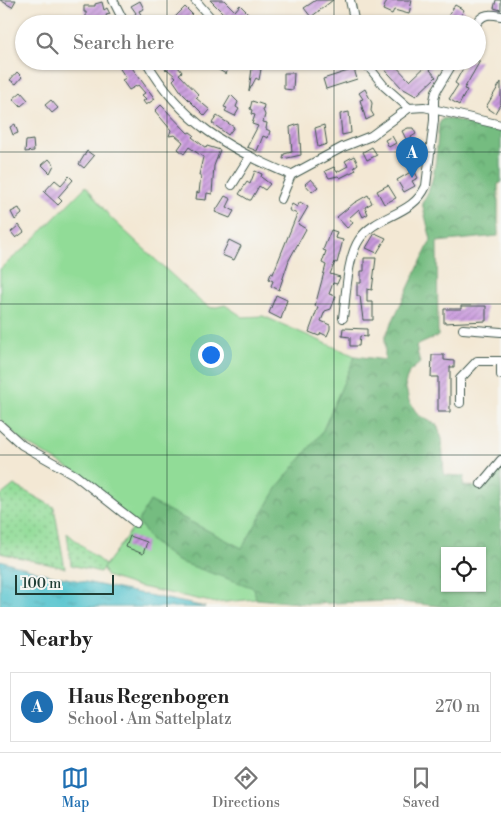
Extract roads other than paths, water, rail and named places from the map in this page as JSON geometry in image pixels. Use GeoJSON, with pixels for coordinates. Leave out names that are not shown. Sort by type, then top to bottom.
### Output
{"type":"FeatureCollection","features":[{"type":"Feature","properties":{"kind":"street"},"geometry":{"type":"LineString","coordinates":[[113,0],[120,15]]}},
{"type":"Feature","properties":{"kind":"street"},"geometry":{"type":"LineString","coordinates":[[195,0],[208,15]]}},
{"type":"Feature","properties":{"kind":"street"},"geometry":{"type":"LineString","coordinates":[[350,0],[353,15]]}},
{"type":"Feature","properties":{"kind":"street"},"geometry":{"type":"LineString","coordinates":[[486,15],[501,16]]}},
{"type":"Feature","properties":{"kind":"street"},"geometry":{"type":"LineString","coordinates":[[153,70],[184,113],[222,142],[250,158],[291,175]]}},
{"type":"Feature","properties":{"kind":"street"},"geometry":{"type":"LineString","coordinates":[[371,70],[384,86],[409,108],[434,110],[501,125]]}},
{"type":"Feature","properties":{"kind":"street"},"geometry":{"type":"LineString","coordinates":[[343,318],[353,256],[359,240],[371,227],[412,205],[423,194],[426,186],[436,91],[449,70]]}},
{"type":"Feature","properties":{"kind":"street"},"geometry":{"type":"LineString","coordinates":[[281,199],[291,175],[330,153],[371,136],[409,108]]}},
{"type":"Feature","properties":{"kind":"street"},"geometry":{"type":"LineString","coordinates":[[232,185],[250,158]]}},
{"type":"Feature","properties":{"kind":"street"},"geometry":{"type":"LineString","coordinates":[[463,329],[501,332]]}},
{"type":"Feature","properties":{"kind":"street"},"geometry":{"type":"LineString","coordinates":[[460,403],[460,379],[477,360],[501,361],[501,375]]}},
{"type":"Feature","properties":{"kind":"street"},"geometry":{"type":"LineString","coordinates":[[0,425],[22,445],[75,475],[136,523]]}},
{"type":"Feature","properties":{"kind":"street"},"geometry":{"type":"LineString","coordinates":[[481,484],[501,460]]}},
{"type":"Feature","properties":{"kind":"water"},"geometry":{"type":"Polygon","coordinates":[[[0,560],[42,573],[205,607],[0,607],[0,560]]]}},
{"type":"Feature","properties":{"kind":"place","name":"Haus Regenbogen"},"geometry":{"type":"Point","coordinates":[412,178]}}]}
